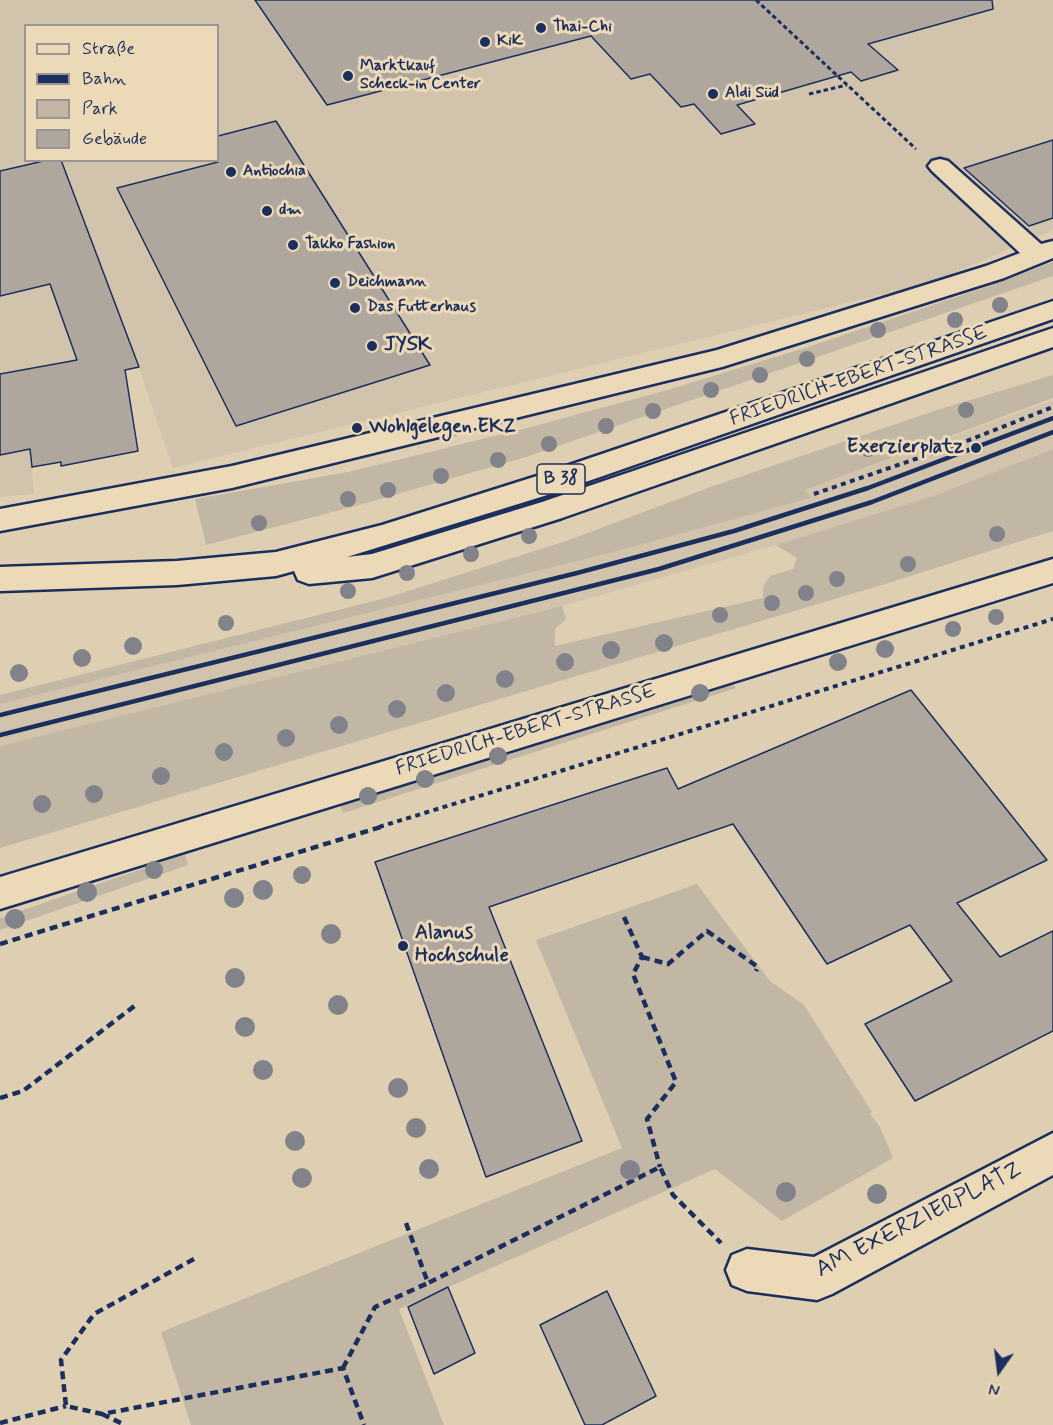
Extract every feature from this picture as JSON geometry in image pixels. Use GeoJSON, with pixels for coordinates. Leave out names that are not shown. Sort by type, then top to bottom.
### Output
{"type":"FeatureCollection","features":[{"type":"Feature","properties":{"kind":"street"},"geometry":{"type":"LineString","coordinates":[[0,520],[231,477],[503,414],[722,358],[995,272],[1046,252],[940,166]]}},
{"type":"Feature","properties":{"kind":"street","name":"FRIEDRICH-EBERT-STRASSE"},"geometry":{"type":"LineString","coordinates":[[0,579],[177,573],[276,564],[382,536],[547,484],[1053,310]]}},
{"type":"Feature","properties":{"kind":"street","name":"FRIEDRICH-EBERT-STRASSE"},"geometry":{"type":"LineString","coordinates":[[0,594],[264,576],[372,566],[552,510],[1053,338]]}},
{"type":"Feature","properties":{"kind":"street","name":"FRIEDRICH-EBERT-STRASSE"},"geometry":{"type":"LineString","coordinates":[[0,893],[1053,571]]}},
{"type":"Feature","properties":{"kind":"street","name":"AM EXERZIERPLATZ"},"geometry":{"type":"LineString","coordinates":[[747,1270],[816,1279],[1053,1153]]}},
{"type":"Feature","properties":{"kind":"path"},"geometry":{"type":"LineString","coordinates":[[756,0],[926,158],[940,166]]}},
{"type":"Feature","properties":{"kind":"path"},"geometry":{"type":"LineString","coordinates":[[809,94],[848,85]]}},
{"type":"Feature","properties":{"kind":"path"},"geometry":{"type":"LineString","coordinates":[[814,494],[959,444],[1053,407]]}},
{"type":"Feature","properties":{"kind":"path"},"geometry":{"type":"LineString","coordinates":[[0,944],[1053,620]]}},
{"type":"Feature","properties":{"kind":"path"},"geometry":{"type":"LineString","coordinates":[[624,917],[642,957]]}},
{"type":"Feature","properties":{"kind":"path"},"geometry":{"type":"LineString","coordinates":[[642,957],[668,964],[707,931],[758,967],[756,971]]}},
{"type":"Feature","properties":{"kind":"path"},"geometry":{"type":"LineString","coordinates":[[642,957],[633,974],[676,1082],[647,1119],[660,1167],[673,1195],[747,1270]]}},
{"type":"Feature","properties":{"kind":"path"},"geometry":{"type":"LineString","coordinates":[[0,1098],[24,1091],[137,1004]]}},
{"type":"Feature","properties":{"kind":"path"},"geometry":{"type":"LineString","coordinates":[[364,1425],[343,1368],[375,1307],[428,1283],[660,1167]]}},
{"type":"Feature","properties":{"kind":"path"},"geometry":{"type":"LineString","coordinates":[[406,1223],[428,1283]]}},
{"type":"Feature","properties":{"kind":"path"},"geometry":{"type":"LineString","coordinates":[[66,1406],[61,1360],[94,1314],[194,1258]]}},
{"type":"Feature","properties":{"kind":"path"},"geometry":{"type":"LineString","coordinates":[[102,1414],[343,1368]]}},
{"type":"Feature","properties":{"kind":"path"},"geometry":{"type":"LineString","coordinates":[[0,1423],[66,1406],[102,1414],[125,1425]]}},
{"type":"Feature","properties":{"kind":"shaded area"},"geometry":{"type":"Polygon","coordinates":[[[0,0],[1053,0],[1053,230],[933,282],[173,468],[139,368],[25,389],[34,494],[0,497],[0,0]]]}},
{"type":"Feature","properties":{"kind":"shaded area"},"geometry":{"type":"Polygon","coordinates":[[[1053,400],[1053,449],[936,495],[776,545],[562,606],[0,746],[0,704],[610,553],[811,498],[805,490],[1053,400]]]}},
{"type":"Feature","properties":{"kind":"green space"},"geometry":{"type":"Polygon","coordinates":[[[1053,262],[1053,276],[526,457],[363,504],[206,545],[195,499],[348,472],[527,428],[664,391],[808,347],[1053,262]]]}},
{"type":"Feature","properties":{"kind":"green space"},"geometry":{"type":"Polygon","coordinates":[[[1053,375],[1053,398],[805,490],[811,498],[610,553],[0,704],[0,695],[386,598],[566,541],[713,486],[937,410],[1053,375]]]}},
{"type":"Feature","properties":{"kind":"green space"},"geometry":{"type":"Polygon","coordinates":[[[1053,449],[1053,531],[885,584],[0,848],[0,746],[562,606],[566,619],[555,629],[555,646],[763,598],[763,587],[770,576],[793,569],[797,558],[776,545],[936,495],[1053,449]]]}},
{"type":"Feature","properties":{"kind":"green space"},"geometry":{"type":"Polygon","coordinates":[[[729,676],[736,688],[343,813],[338,799],[729,676]]]}},
{"type":"Feature","properties":{"kind":"green space"},"geometry":{"type":"Polygon","coordinates":[[[185,854],[188,865],[0,930],[0,918],[185,854]]]}},
{"type":"Feature","properties":{"kind":"green space"},"geometry":{"type":"Polygon","coordinates":[[[697,884],[770,981],[804,1005],[872,1112],[870,1114],[880,1127],[893,1158],[782,1221],[715,1169],[399,1309],[444,1425],[191,1425],[161,1332],[622,1148],[536,940],[697,884]]]}},
{"type":"Feature","properties":{"kind":"building"},"geometry":{"type":"Polygon","coordinates":[[[255,0],[992,0],[993,9],[868,44],[898,70],[861,81],[851,72],[737,105],[755,124],[721,134],[694,104],[681,107],[650,74],[631,79],[591,36],[327,105],[255,0]]]}},
{"type":"Feature","properties":{"kind":"building"},"geometry":{"type":"Polygon","coordinates":[[[276,121],[430,365],[236,426],[117,188],[219,162],[219,136],[276,121]]]}},
{"type":"Feature","properties":{"kind":"building"},"geometry":{"type":"Polygon","coordinates":[[[1053,140],[1053,218],[1029,226],[964,168],[1053,140]]]}},
{"type":"Feature","properties":{"kind":"building"},"geometry":{"type":"Polygon","coordinates":[[[39,162],[62,162],[139,367],[125,370],[138,451],[61,466],[61,462],[32,467],[30,449],[0,455],[0,374],[77,360],[50,284],[0,296],[0,171],[39,162]]]}},
{"type":"Feature","properties":{"kind":"building"},"geometry":{"type":"Polygon","coordinates":[[[911,690],[1047,860],[957,903],[1000,957],[1053,931],[1053,1031],[915,1101],[865,1024],[952,981],[910,925],[827,964],[733,824],[489,907],[582,1141],[486,1177],[375,862],[667,768],[678,789],[911,690]]]}},
{"type":"Feature","properties":{"kind":"building"},"geometry":{"type":"Polygon","coordinates":[[[448,1287],[475,1353],[434,1374],[408,1307],[448,1287]]]}},
{"type":"Feature","properties":{"kind":"building"},"geometry":{"type":"Polygon","coordinates":[[[607,1291],[656,1396],[602,1425],[585,1425],[540,1325],[607,1291]]]}},
{"type":"Feature","properties":{"kind":"railway"},"geometry":{"type":"LineString","coordinates":[[0,715],[577,573],[734,531],[868,488],[1053,418]]}},
{"type":"Feature","properties":{"kind":"railway"},"geometry":{"type":"LineString","coordinates":[[0,735],[659,569],[872,502],[1053,432]]}},
{"type":"Feature","properties":{"kind":"place","name":"Thai-Chi"},"geometry":{"type":"Point","coordinates":[541,28]}},
{"type":"Feature","properties":{"kind":"place","name":"KiK"},"geometry":{"type":"Point","coordinates":[485,42]}},
{"type":"Feature","properties":{"kind":"place","name":"Marktkauf Scheck-in Center"},"geometry":{"type":"Point","coordinates":[348,76]}},
{"type":"Feature","properties":{"kind":"place","name":"Aldi Süd"},"geometry":{"type":"Point","coordinates":[713,94]}},
{"type":"Feature","properties":{"kind":"place","name":"Antiochia"},"geometry":{"type":"Point","coordinates":[231,172]}},
{"type":"Feature","properties":{"kind":"place","name":"dm"},"geometry":{"type":"Point","coordinates":[267,211]}},
{"type":"Feature","properties":{"kind":"place","name":"Takko Fashion"},"geometry":{"type":"Point","coordinates":[293,245]}},
{"type":"Feature","properties":{"kind":"place","name":"Deichmann"},"geometry":{"type":"Point","coordinates":[335,283]}},
{"type":"Feature","properties":{"kind":"place","name":"Das Futterhaus"},"geometry":{"type":"Point","coordinates":[355,308]}},
{"type":"Feature","properties":{"kind":"place","name":"JYSK"},"geometry":{"type":"Point","coordinates":[372,346]}},
{"type":"Feature","properties":{"kind":"place","name":"Wohlgelegen EKZ"},"geometry":{"type":"Point","coordinates":[357,428]}},
{"type":"Feature","properties":{"kind":"place","name":"Exerzierplatz"},"geometry":{"type":"Point","coordinates":[976,448]}},
{"type":"Feature","properties":{"kind":"place","name":"Alanus Hochschule"},"geometry":{"type":"Point","coordinates":[403,946]}}]}
